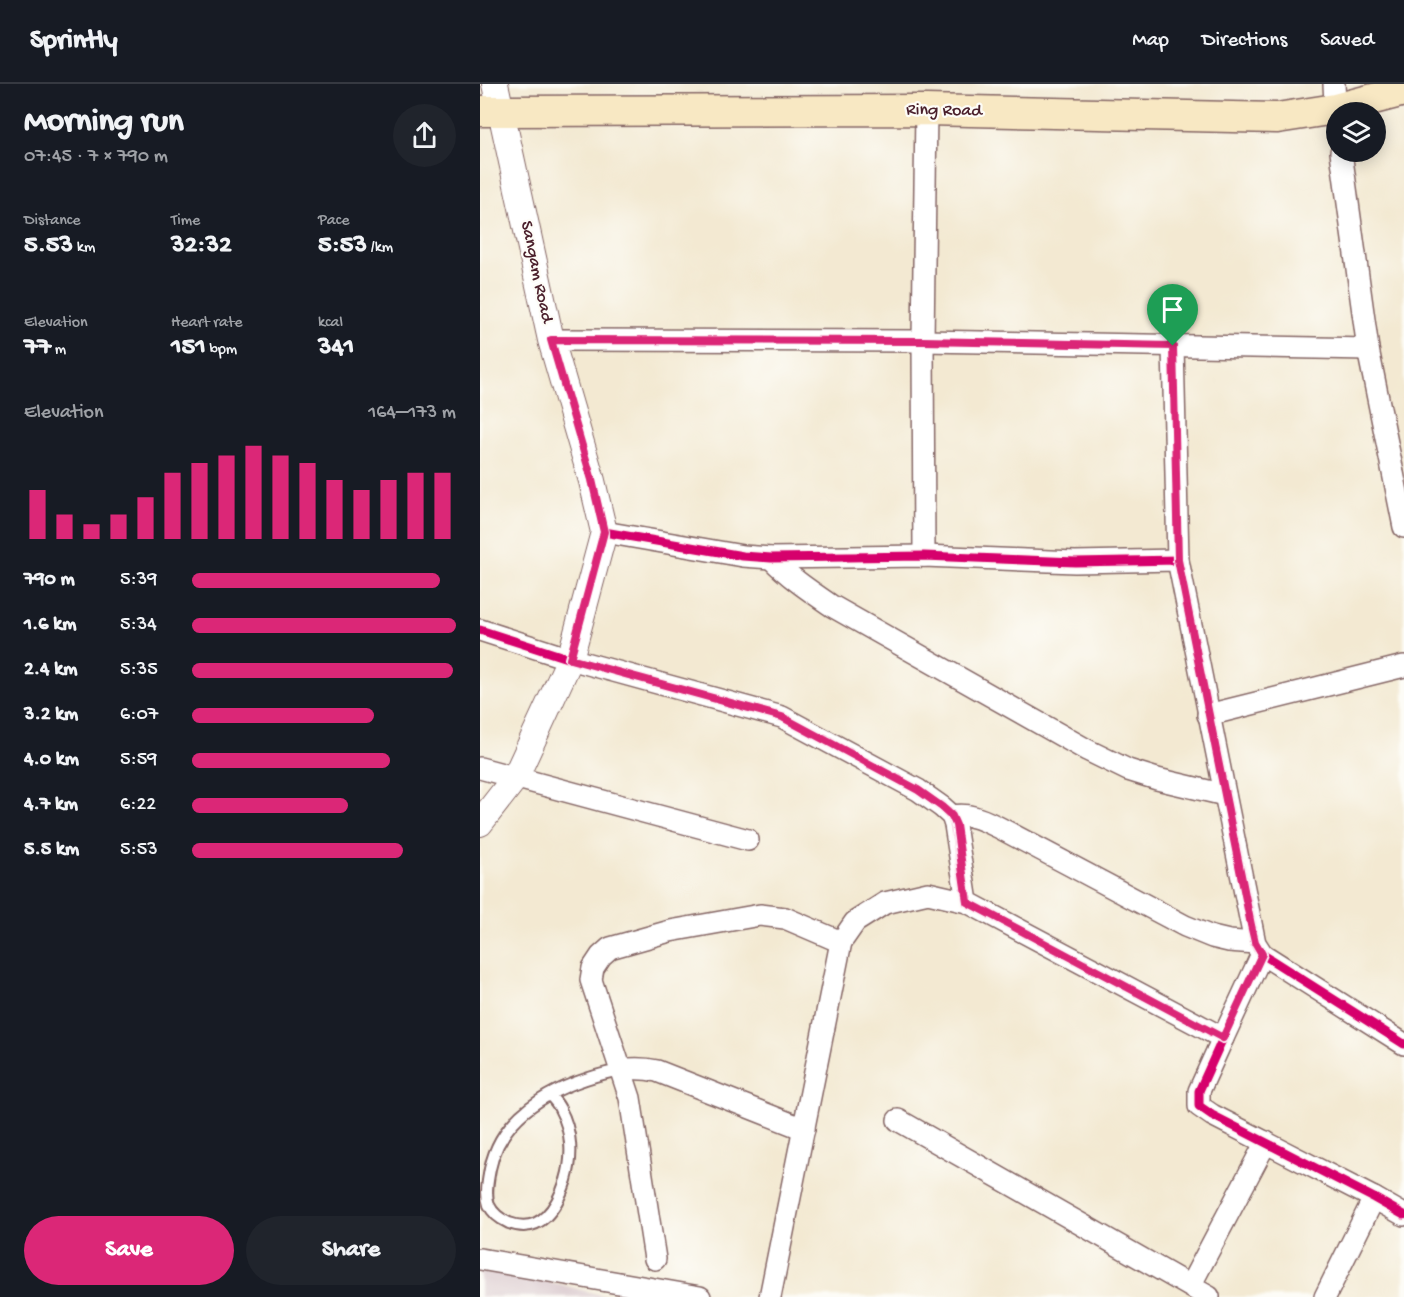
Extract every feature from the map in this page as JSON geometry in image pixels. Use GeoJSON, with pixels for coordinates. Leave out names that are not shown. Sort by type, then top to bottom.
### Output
{"type":"FeatureCollection","features":[{"type":"Feature","properties":{"kind":"main road","name":"Ring Road"},"geometry":{"type":"LineString","coordinates":[[1350,102],[1404,91]]}},
{"type":"Feature","properties":{"kind":"main road","name":"Ring Road"},"geometry":{"type":"LineString","coordinates":[[492,102],[1277,118],[1326,107]]}},
{"type":"Feature","properties":{"kind":"street","name":"Sangam Road"},"geometry":{"type":"LineString","coordinates":[[480,823],[515,778],[570,659],[604,532],[592,480],[551,340],[492,102]]}},
{"type":"Feature","properties":{"kind":"street"},"geometry":{"type":"LineString","coordinates":[[924,556],[923,341],[926,110]]}},
{"type":"Feature","properties":{"kind":"street"},"geometry":{"type":"LineString","coordinates":[[1342,162],[1368,349],[1404,527]]}},
{"type":"Feature","properties":{"kind":"street"},"geometry":{"type":"LineString","coordinates":[[551,340],[923,341],[1368,349]]}},
{"type":"Feature","properties":{"kind":"street"},"geometry":{"type":"LineString","coordinates":[[1173,346],[1178,560],[1224,795],[1258,948],[1223,1038],[1199,1091],[1199,1106],[1212,1115],[1404,1215]]}},
{"type":"Feature","properties":{"kind":"street"},"geometry":{"type":"LineString","coordinates":[[604,532],[743,556],[771,558],[924,556],[1075,562],[1178,560]]}},
{"type":"Feature","properties":{"kind":"street"},"geometry":{"type":"LineString","coordinates":[[771,558],[791,578],[832,606],[1087,750],[1128,770],[1224,795]]}},
{"type":"Feature","properties":{"kind":"street"},"geometry":{"type":"LineString","coordinates":[[480,630],[570,659],[782,717],[918,790],[952,816],[956,825],[967,902]]}},
{"type":"Feature","properties":{"kind":"street"},"geometry":{"type":"LineString","coordinates":[[1208,714],[1404,666]]}},
{"type":"Feature","properties":{"kind":"street"},"geometry":{"type":"LineString","coordinates":[[480,768],[748,840]]}},
{"type":"Feature","properties":{"kind":"street"},"geometry":{"type":"LineString","coordinates":[[952,816],[962,814],[975,817],[1000,828],[1185,926],[1258,948],[1404,1044]]}},
{"type":"Feature","properties":{"kind":"street"},"geometry":{"type":"LineString","coordinates":[[770,1297],[841,942],[855,922],[885,903],[928,892],[967,902],[1223,1038]]}},
{"type":"Feature","properties":{"kind":"street"},"geometry":{"type":"LineString","coordinates":[[656,1259],[630,1098],[591,980],[594,968],[601,956],[610,948],[670,931],[760,915],[785,918],[841,942]]}},
{"type":"Feature","properties":{"kind":"street"},"geometry":{"type":"LineString","coordinates":[[620,1070],[634,1067],[657,1071],[804,1129]]}},
{"type":"Feature","properties":{"kind":"street"},"geometry":{"type":"LineString","coordinates":[[898,1120],[1209,1297]]}},
{"type":"Feature","properties":{"kind":"street"},"geometry":{"type":"LineString","coordinates":[[1190,1286],[1266,1142]]}},
{"type":"Feature","properties":{"kind":"street"},"geometry":{"type":"LineString","coordinates":[[1325,1297],[1374,1198]]}},
{"type":"Feature","properties":{"kind":"street"},"geometry":{"type":"LineString","coordinates":[[480,1259],[700,1297]]}},
{"type":"Feature","properties":{"kind":"lane"},"geometry":{"type":"LineString","coordinates":[[550,1095],[560,1109],[569,1131],[571,1154],[566,1179],[555,1206],[542,1221],[532,1225],[518,1226],[503,1221],[494,1214],[488,1203],[488,1184],[492,1164],[503,1137],[518,1118],[540,1100],[570,1084],[599,1074],[620,1070]]}},
{"type":"Feature","properties":{"kind":"shaded area"},"geometry":{"type":"Polygon","coordinates":[[[480,1263],[608,1297],[480,1297],[480,1263]]]}},
{"type":"Feature","properties":{"kind":"cycle path"},"geometry":{"type":"LineString","coordinates":[[604,532],[743,556],[771,558],[924,556],[1075,562],[1178,560],[1255,943],[1262,954],[1404,1044]]}},
{"type":"Feature","properties":{"kind":"cycle path"},"geometry":{"type":"LineString","coordinates":[[480,630],[570,659],[782,717],[918,790],[952,816],[967,902],[1223,1038],[1199,1091],[1199,1106],[1212,1115],[1404,1215]]}},
{"type":"Feature","properties":{"kind":"route"},"geometry":{"type":"LineString","coordinates":[[551,340],[923,341],[1173,346],[1178,560],[1251,925],[1255,942],[1262,954],[1223,1038],[967,902],[956,825],[952,816],[918,790],[782,717],[570,659],[604,532],[592,480],[551,340]]}}]}
